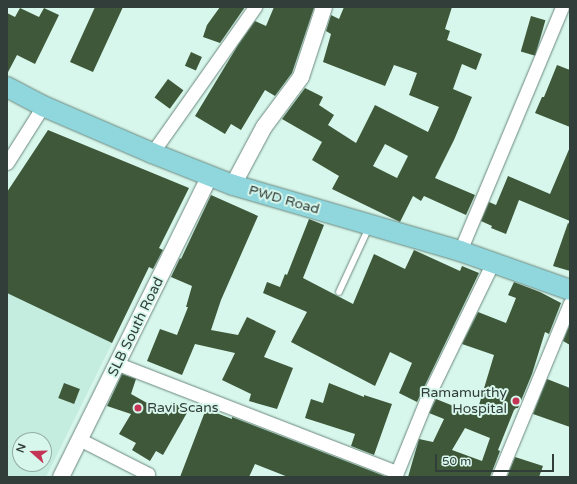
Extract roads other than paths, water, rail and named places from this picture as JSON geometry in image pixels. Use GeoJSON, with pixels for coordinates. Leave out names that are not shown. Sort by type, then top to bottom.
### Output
{"type":"FeatureCollection","features":[{"type":"Feature","properties":{"kind":"main road","name":"PWD Road"},"geometry":{"type":"LineString","coordinates":[[7,87],[43,106],[152,154],[233,185],[460,251],[570,290]]}},
{"type":"Feature","properties":{"kind":"street"},"geometry":{"type":"LineString","coordinates":[[152,154],[255,7]]}},
{"type":"Feature","properties":{"kind":"street"},"geometry":{"type":"LineString","coordinates":[[233,185],[264,127],[301,77],[324,7]]}},
{"type":"Feature","properties":{"kind":"street"},"geometry":{"type":"LineString","coordinates":[[460,251],[562,7]]}},
{"type":"Feature","properties":{"kind":"street"},"geometry":{"type":"LineString","coordinates":[[7,162],[43,106]]}},
{"type":"Feature","properties":{"kind":"street","name":"SLB South Road"},"geometry":{"type":"LineString","coordinates":[[61,477],[210,176]]}},
{"type":"Feature","properties":{"kind":"street"},"geometry":{"type":"LineString","coordinates":[[118,364],[396,475],[427,398],[493,262]]}},
{"type":"Feature","properties":{"kind":"street"},"geometry":{"type":"LineString","coordinates":[[498,477],[570,303]]}},
{"type":"Feature","properties":{"kind":"street"},"geometry":{"type":"LineString","coordinates":[[80,439],[148,474],[147,477]]}},
{"type":"Feature","properties":{"kind":"lane"},"geometry":{"type":"LineString","coordinates":[[339,292],[369,225]]}},
{"type":"Feature","properties":{"kind":"place","name":"Ramamurthy Hospital"},"geometry":{"type":"Point","coordinates":[516,401]}},
{"type":"Feature","properties":{"kind":"place","name":"Ravi Scans"},"geometry":{"type":"Point","coordinates":[138,408]}}]}
